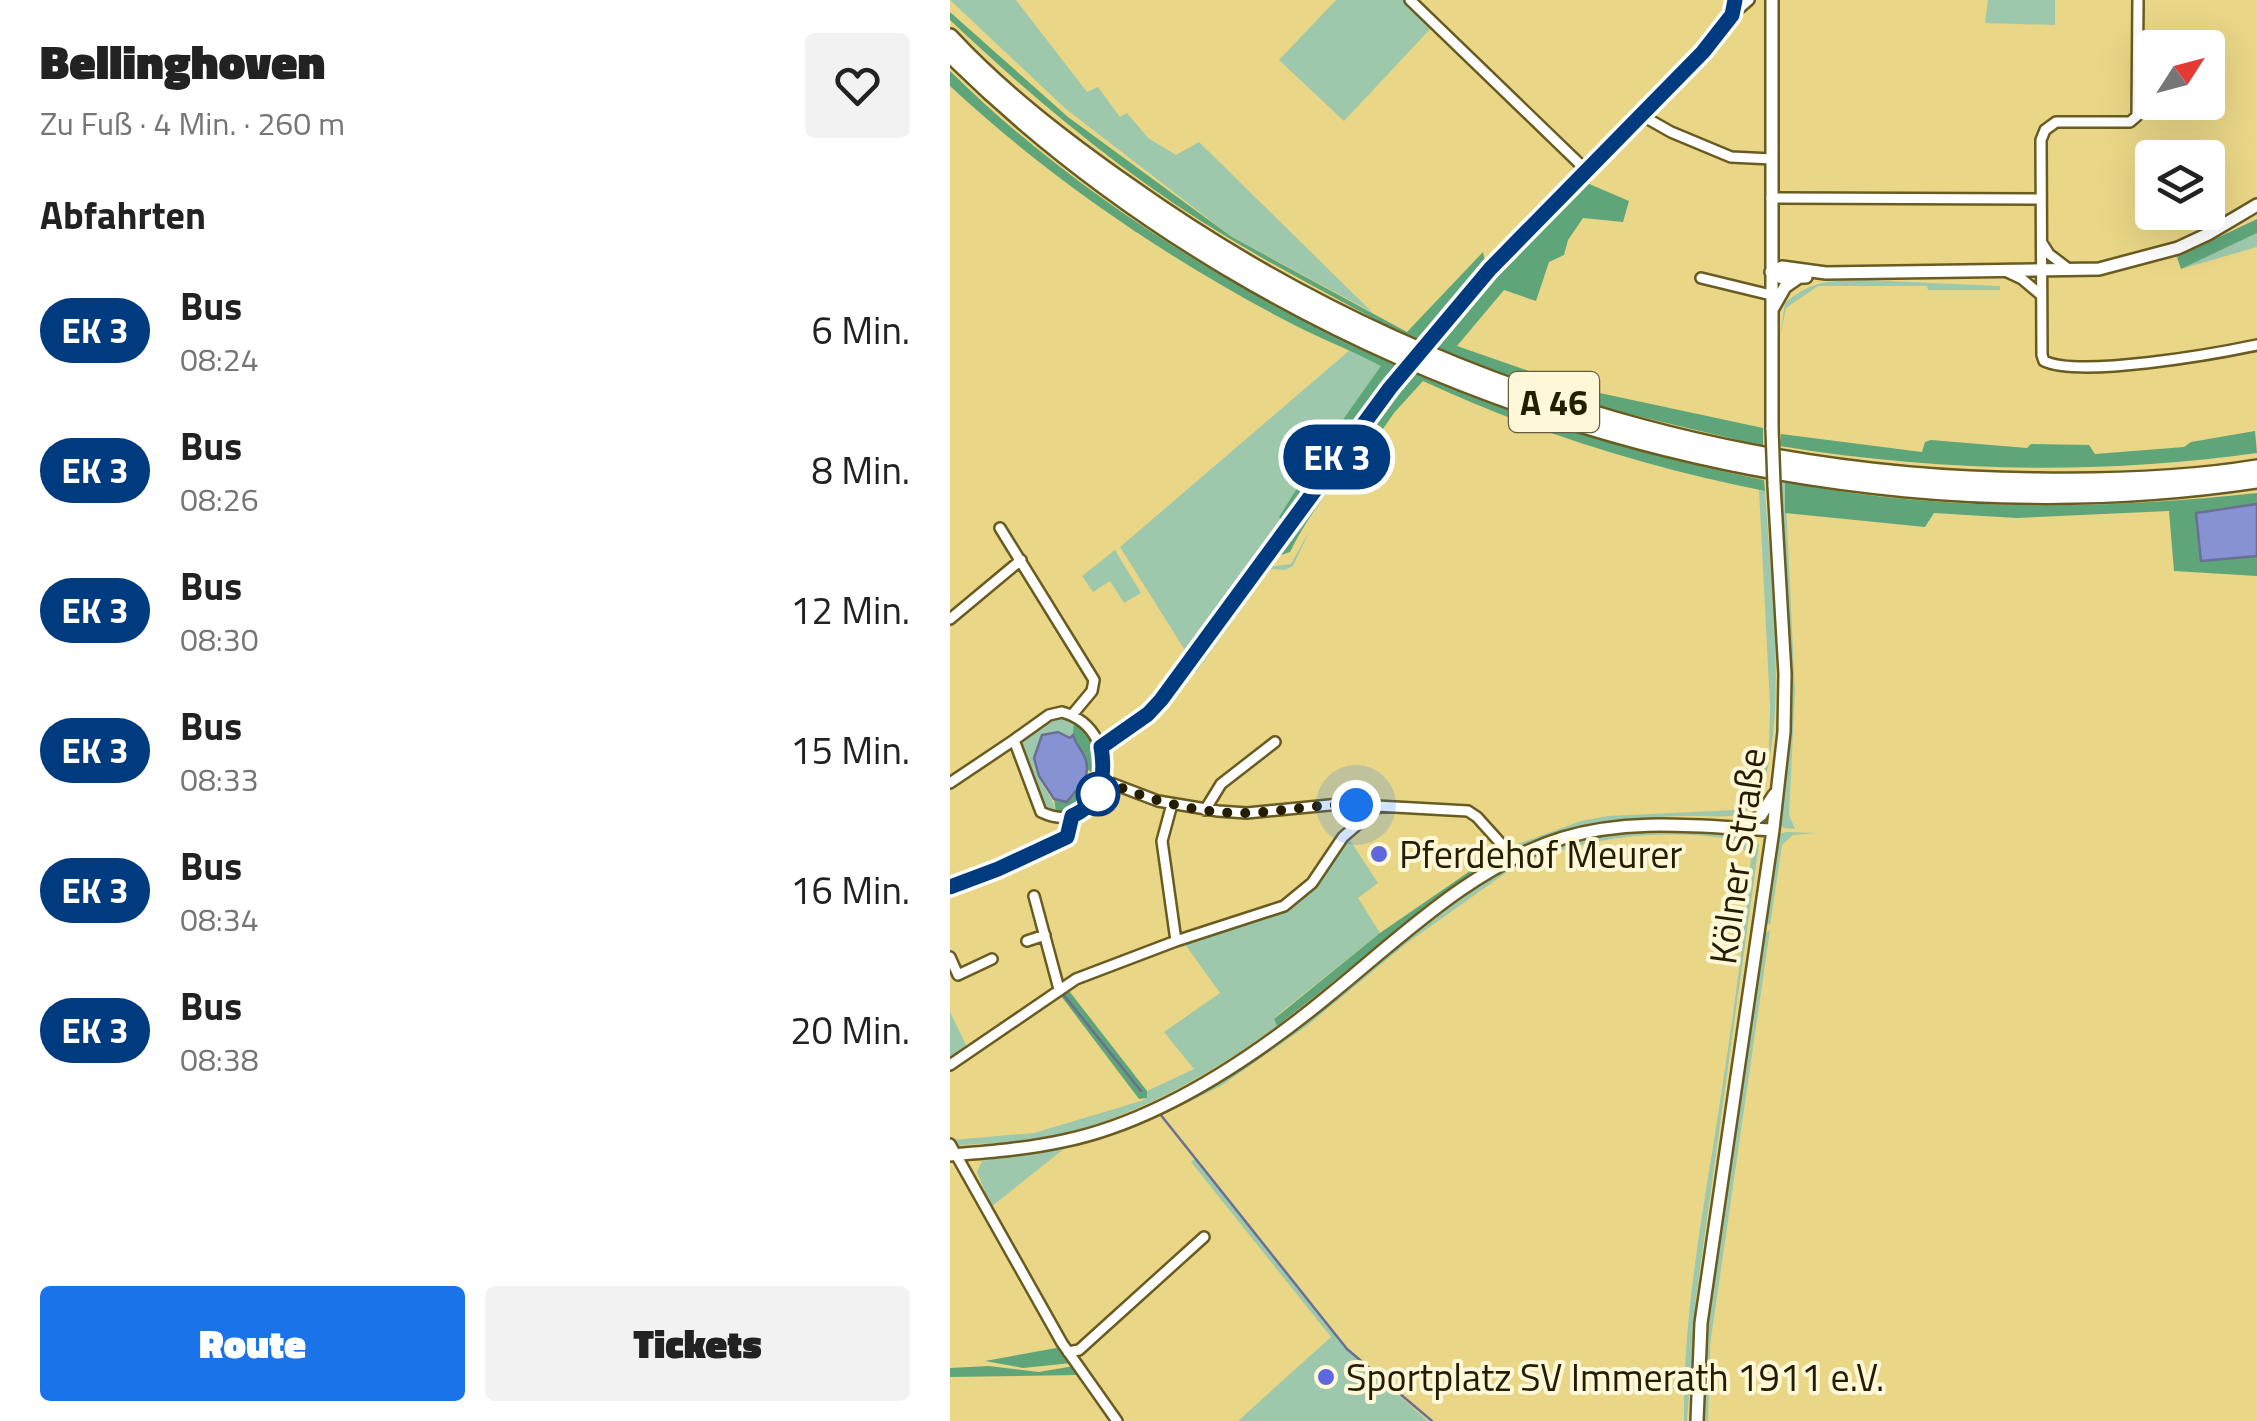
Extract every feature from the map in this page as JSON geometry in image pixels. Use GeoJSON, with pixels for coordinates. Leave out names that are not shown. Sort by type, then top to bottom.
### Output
{"type":"FeatureCollection","features":[{"type":"Feature","properties":{"kind":"highway","name":"A 46"},"geometry":{"type":"LineString","coordinates":[[950,36],[1088,158],[1208,240],[1281,283],[1382,334],[1486,379],[1569,408],[1696,442],[1868,472],[2068,482],[2257,468]]}},
{"type":"Feature","properties":{"kind":"highway","name":"A 46"},"geometry":{"type":"LineString","coordinates":[[950,54],[1009,110],[1073,161],[1156,221],[1258,285],[1325,322],[1396,354],[1480,390],[1566,419],[1686,452],[1802,476],[1941,490],[2134,491],[2257,480]]}},
{"type":"Feature","properties":{"kind":"main road","name":"Kölner Straße"},"geometry":{"type":"LineString","coordinates":[[1698,1421],[1701,1323],[1774,830],[1784,732],[1785,674],[1772,428],[1772,0]]}},
{"type":"Feature","properties":{"kind":"main road"},"geometry":{"type":"LineString","coordinates":[[1772,272],[1782,268],[1826,273],[2041,272],[2119,266],[2178,248],[2257,205]]}},
{"type":"Feature","properties":{"kind":"main road"},"geometry":{"type":"LineString","coordinates":[[1772,272],[1782,278],[1826,273]]}},
{"type":"Feature","properties":{"kind":"main road"},"geometry":{"type":"LineString","coordinates":[[1771,312],[1785,287],[1798,278]]}},
{"type":"Feature","properties":{"kind":"main road"},"geometry":{"type":"LineString","coordinates":[[1744,828],[1761,815],[1778,790]]}},
{"type":"Feature","properties":{"kind":"main road"},"geometry":{"type":"LineString","coordinates":[[952,1151],[1064,1141],[1178,1098],[1272,1041],[1401,936],[1513,857],[1562,838],[1610,827],[1660,824],[1774,830]]}},
{"type":"Feature","properties":{"kind":"street"},"geometry":{"type":"LineString","coordinates":[[1410,0],[1586,170]]}},
{"type":"Feature","properties":{"kind":"street"},"geometry":{"type":"LineString","coordinates":[[1732,15],[1734,0]]}},
{"type":"Feature","properties":{"kind":"street"},"geometry":{"type":"LineString","coordinates":[[1101,747],[1148,714],[1269,557],[1390,388],[1490,269],[1749,0]]}},
{"type":"Feature","properties":{"kind":"street"},"geometry":{"type":"LineString","coordinates":[[2138,0],[2137,116],[2130,122],[2056,122],[2045,130],[2041,140],[2042,356],[2055,366],[2158,361],[2257,345]]}},
{"type":"Feature","properties":{"kind":"street"},"geometry":{"type":"LineString","coordinates":[[1641,115],[1731,157],[1772,159]]}},
{"type":"Feature","properties":{"kind":"street"},"geometry":{"type":"LineString","coordinates":[[1772,198],[2041,199]]}},
{"type":"Feature","properties":{"kind":"street"},"geometry":{"type":"LineString","coordinates":[[2040,241],[2072,271]]}},
{"type":"Feature","properties":{"kind":"street"},"geometry":{"type":"LineString","coordinates":[[2006,272],[2022,279],[2040,295]]}},
{"type":"Feature","properties":{"kind":"street"},"geometry":{"type":"LineString","coordinates":[[1701,278],[1772,295]]}},
{"type":"Feature","properties":{"kind":"street"},"geometry":{"type":"LineString","coordinates":[[1000,528],[1094,680],[1092,691],[1072,715]]}},
{"type":"Feature","properties":{"kind":"street"},"geometry":{"type":"LineString","coordinates":[[950,619],[1021,560]]}},
{"type":"Feature","properties":{"kind":"street"},"geometry":{"type":"LineString","coordinates":[[950,783],[1049,715],[1072,715],[1101,747],[1103,780],[1090,804],[1061,818],[1041,812],[1014,740]]}},
{"type":"Feature","properties":{"kind":"street"},"geometry":{"type":"LineString","coordinates":[[1205,810],[1221,784],[1275,742]]}},
{"type":"Feature","properties":{"kind":"street"},"geometry":{"type":"LineString","coordinates":[[1103,780],[1135,794],[1205,810],[1247,813],[1340,804],[1468,811],[1513,857]]}},
{"type":"Feature","properties":{"kind":"street"},"geometry":{"type":"LineString","coordinates":[[1172,804],[1162,842],[1176,941]]}},
{"type":"Feature","properties":{"kind":"street"},"geometry":{"type":"LineString","coordinates":[[950,1065],[1076,979],[1284,906],[1312,883],[1343,837],[1378,807]]}},
{"type":"Feature","properties":{"kind":"street"},"geometry":{"type":"LineString","coordinates":[[950,888],[1057,843],[1067,837],[1072,816]]}},
{"type":"Feature","properties":{"kind":"street"},"geometry":{"type":"LineString","coordinates":[[1034,896],[1059,989]]}},
{"type":"Feature","properties":{"kind":"street"},"geometry":{"type":"LineString","coordinates":[[1027,940],[1045,935]]}},
{"type":"Feature","properties":{"kind":"street"},"geometry":{"type":"LineString","coordinates":[[950,957],[958,975],[992,960]]}},
{"type":"Feature","properties":{"kind":"street"},"geometry":{"type":"LineString","coordinates":[[952,1151],[1068,1352],[1117,1421]]}},
{"type":"Feature","properties":{"kind":"street"},"geometry":{"type":"LineString","coordinates":[[1068,1352],[1079,1350],[1204,1237]]}},
{"type":"Feature","properties":{"kind":"green space"},"geometry":{"type":"Polygon","coordinates":[[[950,0],[1016,0],[1087,92],[1098,87],[1120,117],[1127,113],[1148,138],[1176,155],[1199,142],[1372,312],[1232,237],[1066,109],[950,0]]]}},
{"type":"Feature","properties":{"kind":"green space"},"geometry":{"type":"Polygon","coordinates":[[[1336,0],[1405,0],[1433,26],[1344,121],[1279,60],[1336,0]]]}},
{"type":"Feature","properties":{"kind":"green space"},"geometry":{"type":"Polygon","coordinates":[[[1988,0],[2055,0],[2055,25],[1985,23],[1988,0]]]}},
{"type":"Feature","properties":{"kind":"green space"},"geometry":{"type":"Polygon","coordinates":[[[950,12],[1068,117],[1232,237],[1407,332],[1483,252],[1485,262],[1419,343],[1255,254],[1157,191],[1016,80],[950,20],[950,12]]]}},
{"type":"Feature","properties":{"kind":"green space"},"geometry":{"type":"Polygon","coordinates":[[[950,71],[1050,159],[1162,239],[1280,308],[1401,365],[1282,522],[1279,517],[1315,459],[1381,366],[1233,292],[1106,212],[950,86],[950,71]]]}},
{"type":"Feature","properties":{"kind":"green space"},"geometry":{"type":"Polygon","coordinates":[[[1587,183],[1629,201],[1623,222],[1583,218],[1568,240],[1564,255],[1549,262],[1536,301],[1504,290],[1457,346],[1581,389],[1763,428],[1763,446],[1587,404],[1434,348],[1493,279],[1587,183]]]}},
{"type":"Feature","properties":{"kind":"green space"},"geometry":{"type":"Polygon","coordinates":[[[2257,219],[2257,233],[2181,269],[2177,257],[2257,219]]]}},
{"type":"Feature","properties":{"kind":"green space"},"geometry":{"type":"Polygon","coordinates":[[[2257,233],[2257,247],[2181,269],[2257,233]]]}},
{"type":"Feature","properties":{"kind":"green space"},"geometry":{"type":"Polygon","coordinates":[[[1866,280],[2000,286],[2000,290],[1818,286],[1786,308],[1780,337],[1785,303],[1795,295],[1823,283],[1866,280]]]}},
{"type":"Feature","properties":{"kind":"green space"},"geometry":{"type":"Polygon","coordinates":[[[1350,350],[1382,366],[1315,459],[1279,517],[1282,522],[1188,655],[1120,547],[1350,350]]]}},
{"type":"Feature","properties":{"kind":"green space"},"geometry":{"type":"Polygon","coordinates":[[[1414,371],[1499,406],[1586,435],[1764,480],[1765,491],[1591,446],[1423,381],[1367,452],[1333,486],[1290,552],[1281,555],[1278,549],[1284,538],[1414,371]]]}},
{"type":"Feature","properties":{"kind":"green space"},"geometry":{"type":"Polygon","coordinates":[[[2255,431],[2257,453],[2078,467],[2018,468],[1899,461],[1780,446],[1781,434],[1922,452],[1925,442],[1931,440],[2027,448],[2031,444],[2089,445],[2095,454],[2184,447],[2191,442],[2255,431]]]}},
{"type":"Feature","properties":{"kind":"green space"},"geometry":{"type":"Polygon","coordinates":[[[1780,481],[1785,482],[1795,691],[1789,815],[1795,829],[1783,828],[1780,823],[1789,721],[1780,481]]]}},
{"type":"Feature","properties":{"kind":"green space"},"geometry":{"type":"Polygon","coordinates":[[[1785,482],[1903,499],[2021,505],[2139,503],[2257,493],[2257,576],[2174,571],[2169,511],[2016,518],[1934,513],[1925,527],[1785,513],[1785,482]]]}},
{"type":"Feature","properties":{"kind":"green space"},"geometry":{"type":"Polygon","coordinates":[[[1759,490],[1765,491],[1776,695],[1767,773],[1756,803],[1730,816],[1647,817],[1602,823],[1557,833],[1509,851],[1507,848],[1581,821],[1608,816],[1735,810],[1750,803],[1757,794],[1769,751],[1770,705],[1759,490]]]}},
{"type":"Feature","properties":{"kind":"green space"},"geometry":{"type":"Polygon","coordinates":[[[1310,530],[1293,566],[1270,569],[1196,672],[1193,670],[1268,567],[1291,564],[1310,530]]]}},
{"type":"Feature","properties":{"kind":"green space"},"geometry":{"type":"Polygon","coordinates":[[[1115,550],[1141,593],[1124,603],[1110,581],[1093,592],[1082,576],[1115,550]]]}},
{"type":"Feature","properties":{"kind":"green space"},"geometry":{"type":"Polygon","coordinates":[[[1056,718],[1074,721],[1075,733],[1070,738],[1056,733],[1042,735],[1035,765],[1056,812],[1043,806],[1021,744],[1056,718]]]}},
{"type":"Feature","properties":{"kind":"green space"},"geometry":{"type":"Polygon","coordinates":[[[1074,721],[1095,741],[1099,777],[1088,770],[1073,735],[1074,721]]]}},
{"type":"Feature","properties":{"kind":"green space"},"geometry":{"type":"Polygon","coordinates":[[[1078,791],[1088,797],[1071,812],[1056,812],[1054,799],[1067,802],[1078,791]]]}},
{"type":"Feature","properties":{"kind":"green space"},"geometry":{"type":"Polygon","coordinates":[[[1663,828],[1730,833],[1759,844],[1696,1298],[1687,1421],[1684,1386],[1692,1283],[1735,1002],[1751,858],[1736,840],[1655,835],[1576,846],[1524,863],[1521,859],[1573,841],[1663,828]]]}},
{"type":"Feature","properties":{"kind":"green space"},"geometry":{"type":"Polygon","coordinates":[[[1817,833],[1793,835],[1782,845],[1770,926],[1765,918],[1779,834],[1817,833]]]}},
{"type":"Feature","properties":{"kind":"green space"},"geometry":{"type":"Polygon","coordinates":[[[1348,837],[1378,883],[1358,898],[1380,933],[1280,1013],[1274,1019],[1277,1026],[1189,1082],[1092,1126],[1016,1142],[955,1146],[951,1140],[1034,1133],[1141,1101],[1146,1099],[1147,1091],[1194,1069],[1164,1032],[1220,993],[1182,940],[1283,909],[1348,837]]]}},
{"type":"Feature","properties":{"kind":"green space"},"geometry":{"type":"Polygon","coordinates":[[[1502,849],[1505,852],[1479,867],[1277,1026],[1274,1019],[1380,933],[1502,849]]]}},
{"type":"Feature","properties":{"kind":"green space"},"geometry":{"type":"Polygon","coordinates":[[[1515,862],[1517,865],[1407,943],[1308,1025],[1221,1086],[1156,1118],[1065,1148],[991,1207],[977,1172],[982,1161],[1030,1152],[1206,1087],[1417,929],[1515,862]]]}},
{"type":"Feature","properties":{"kind":"green space"},"geometry":{"type":"Polygon","coordinates":[[[1770,930],[1710,1345],[1708,1421],[1702,1421],[1706,1329],[1762,935],[1770,930]]]}},
{"type":"Feature","properties":{"kind":"green space"},"geometry":{"type":"Polygon","coordinates":[[[1066,987],[1147,1091],[1147,1098],[1139,1099],[1058,992],[1066,987]]]}},
{"type":"Feature","properties":{"kind":"green space"},"geometry":{"type":"Polygon","coordinates":[[[950,1012],[968,1049],[950,1062],[950,1012]]]}},
{"type":"Feature","properties":{"kind":"green space","name":"Sportplatz SV Immerath 1911 e.V."},"geometry":{"type":"Polygon","coordinates":[[[1196,1158],[1349,1352],[1428,1421],[1238,1421],[1331,1337],[1191,1162],[1196,1158]]]}},
{"type":"Feature","properties":{"kind":"green space"},"geometry":{"type":"Polygon","coordinates":[[[1062,1347],[1072,1363],[1023,1368],[985,1361],[1062,1347]]]}},
{"type":"Feature","properties":{"kind":"green space"},"geometry":{"type":"Polygon","coordinates":[[[989,1366],[1039,1372],[1074,1366],[1078,1375],[950,1377],[950,1368],[989,1366]]]}},
{"type":"Feature","properties":{"kind":"water"},"geometry":{"type":"Polygon","coordinates":[[[2257,504],[2257,556],[2201,561],[2196,513],[2257,504]]]}},
{"type":"Feature","properties":{"kind":"water"},"geometry":{"type":"Polygon","coordinates":[[[1058,732],[1070,738],[1073,735],[1087,765],[1085,778],[1067,802],[1054,799],[1039,776],[1034,758],[1042,735],[1058,732]]]}},
{"type":"Feature","properties":{"kind":"waterway"},"geometry":{"type":"LineString","coordinates":[[1063,994],[1141,1091]]}},
{"type":"Feature","properties":{"kind":"waterway"},"geometry":{"type":"LineString","coordinates":[[1160,1114],[1347,1349],[1432,1421]]}},
{"type":"Feature","properties":{"kind":"bus line"},"geometry":{"type":"LineString","coordinates":[[950,887],[1067,837],[1072,816],[1098,794],[1104,765],[1101,747],[1148,714],[1161,700],[1390,388],[1490,269],[1703,52],[1732,15],[1735,0]]}},
{"type":"Feature","properties":{"kind":"place","name":"Pferdehof Meurer"},"geometry":{"type":"Point","coordinates":[1379,854]}},
{"type":"Feature","properties":{"kind":"place","name":"Sportplatz SV Immerath 1911 e.V."},"geometry":{"type":"Point","coordinates":[1326,1377]}},
{"type":"Feature","properties":{"kind":"route"},"geometry":{"type":"LineString","coordinates":[[1098,794],[1103,780],[1158,801],[1218,812],[1356,805]]}}]}
